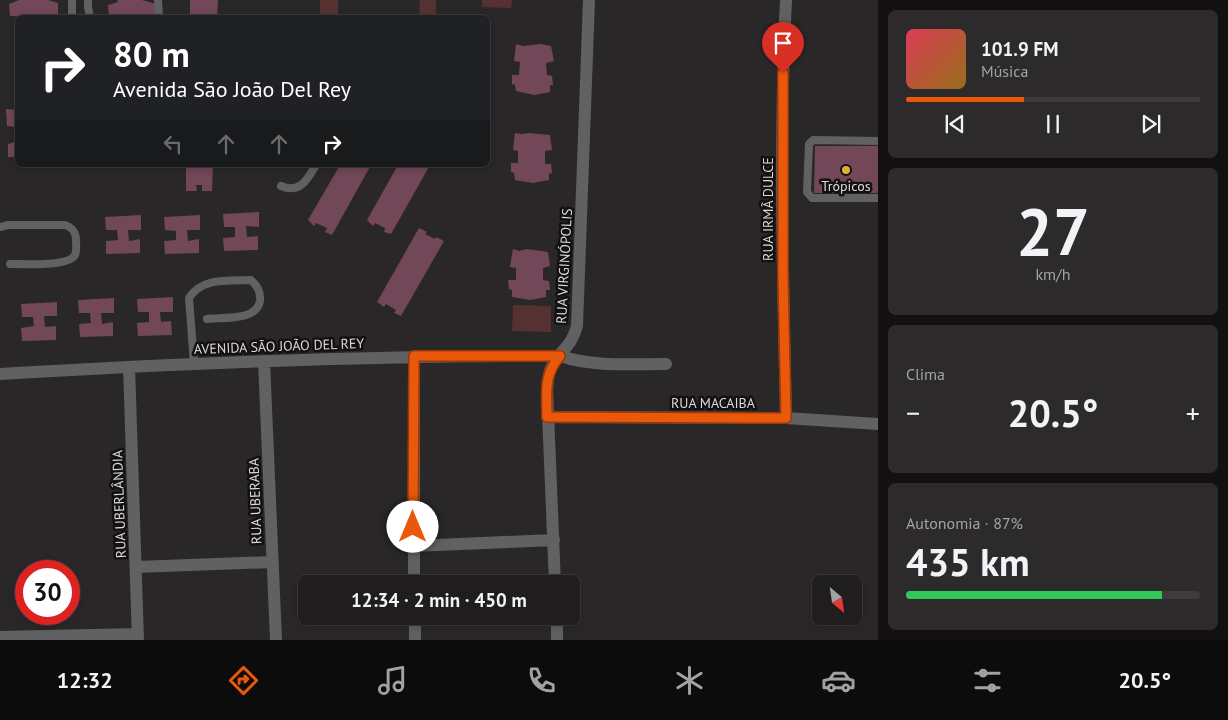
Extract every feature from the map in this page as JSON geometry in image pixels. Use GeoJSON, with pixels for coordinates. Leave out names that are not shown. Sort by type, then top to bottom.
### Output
{"type":"FeatureCollection","features":[{"type":"Feature","properties":{"kind":"street","name":"RUA VIRGINÓPOLIS"},"geometry":{"type":"LineString","coordinates":[[556,575],[547,417],[548,376],[552,365],[574,338],[577,326],[589,0]]}},
{"type":"Feature","properties":{"kind":"street","name":"RUA IRMÃ DULCE"},"geometry":{"type":"LineString","coordinates":[[786,0],[783,267],[786,418]]}},
{"type":"Feature","properties":{"kind":"street","name":"AVENIDA SÃO JOÃO DEL REY"},"geometry":{"type":"LineString","coordinates":[[0,374],[194,364],[414,356],[560,356],[577,362],[591,364],[666,364]]}},
{"type":"Feature","properties":{"kind":"street"},"geometry":{"type":"LineString","coordinates":[[414,356],[414,575]]}},
{"type":"Feature","properties":{"kind":"street","name":"RUA UBERABA"},"geometry":{"type":"LineString","coordinates":[[264,361],[276,640]]}},
{"type":"Feature","properties":{"kind":"street","name":"RUA UBERLÂNDIA"},"geometry":{"type":"LineString","coordinates":[[129,367],[138,637]]}},
{"type":"Feature","properties":{"kind":"street","name":"RUA MACAIBA"},"geometry":{"type":"LineString","coordinates":[[547,417],[786,418],[878,424]]}},
{"type":"Feature","properties":{"kind":"street"},"geometry":{"type":"LineString","coordinates":[[413,546],[554,540]]}},
{"type":"Feature","properties":{"kind":"street"},"geometry":{"type":"LineString","coordinates":[[136,567],[272,562]]}},
{"type":"Feature","properties":{"kind":"street"},"geometry":{"type":"LineString","coordinates":[[415,625],[416,640]]}},
{"type":"Feature","properties":{"kind":"street"},"geometry":{"type":"LineString","coordinates":[[557,625],[558,640]]}},
{"type":"Feature","properties":{"kind":"street"},"geometry":{"type":"LineString","coordinates":[[0,637],[138,637]]}},
{"type":"Feature","properties":{"kind":"lane"},"geometry":{"type":"LineString","coordinates":[[72,0],[72,15]]}},
{"type":"Feature","properties":{"kind":"lane"},"geometry":{"type":"LineString","coordinates":[[88,0],[89,15]]}},
{"type":"Feature","properties":{"kind":"lane"},"geometry":{"type":"LineString","coordinates":[[158,0],[158,15]]}},
{"type":"Feature","properties":{"kind":"lane"},"geometry":{"type":"LineString","coordinates":[[878,141],[813,140],[810,144],[807,192],[812,198],[878,198]]}},
{"type":"Feature","properties":{"kind":"lane"},"geometry":{"type":"LineString","coordinates":[[281,186],[290,189],[297,188],[304,183],[315,167]]}},
{"type":"Feature","properties":{"kind":"lane"},"geometry":{"type":"LineString","coordinates":[[0,227],[8,225],[65,225],[70,227],[76,236],[76,253],[74,258],[64,263],[10,264]]}},
{"type":"Feature","properties":{"kind":"lane"},"geometry":{"type":"LineString","coordinates":[[194,364],[189,298],[194,291],[201,285],[211,282],[251,280],[258,286],[260,303],[256,311],[247,315],[207,319]]}},
{"type":"Feature","properties":{"kind":"shaded area"},"geometry":{"type":"Polygon","coordinates":[[[320,0],[338,0],[338,15],[320,15],[320,0]]]}},
{"type":"Feature","properties":{"kind":"shaded area"},"geometry":{"type":"Polygon","coordinates":[[[420,0],[436,0],[436,15],[419,15],[420,0]]]}},
{"type":"Feature","properties":{"kind":"shaded area"},"geometry":{"type":"Polygon","coordinates":[[[482,0],[512,0],[511,8],[482,7],[482,0]]]}},
{"type":"Feature","properties":{"kind":"shaded area"},"geometry":{"type":"Polygon","coordinates":[[[513,305],[551,306],[551,332],[512,331],[513,305]]]}},
{"type":"Feature","properties":{"kind":"building"},"geometry":{"type":"Polygon","coordinates":[[[19,0],[48,0],[58,3],[58,15],[10,16],[9,4],[19,0]]]}},
{"type":"Feature","properties":{"kind":"building"},"geometry":{"type":"Polygon","coordinates":[[[117,0],[142,0],[156,4],[157,15],[109,15],[108,5],[118,2],[117,0]]]}},
{"type":"Feature","properties":{"kind":"building"},"geometry":{"type":"Polygon","coordinates":[[[190,0],[218,0],[217,15],[190,15],[190,0]]]}},
{"type":"Feature","properties":{"kind":"building"},"geometry":{"type":"Polygon","coordinates":[[[516,44],[523,46],[541,44],[551,46],[554,61],[546,63],[547,75],[552,76],[553,85],[550,85],[550,92],[534,95],[516,91],[515,85],[512,84],[512,75],[519,75],[520,62],[514,61],[516,44]]]}},
{"type":"Feature","properties":{"kind":"building"},"geometry":{"type":"Polygon","coordinates":[[[6,109],[15,110],[15,127],[7,126],[6,109]]]}},
{"type":"Feature","properties":{"kind":"building"},"geometry":{"type":"Polygon","coordinates":[[[515,133],[550,135],[552,150],[545,151],[545,164],[551,164],[552,174],[549,173],[549,180],[533,183],[515,180],[514,173],[511,172],[511,163],[518,163],[518,151],[513,150],[515,133]]]}},
{"type":"Feature","properties":{"kind":"building"},"geometry":{"type":"Polygon","coordinates":[[[15,142],[15,157],[8,157],[8,144],[15,142]]]}},
{"type":"Feature","properties":{"kind":"building","name":"Trópicos"},"geometry":{"type":"Polygon","coordinates":[[[815,146],[878,146],[878,193],[814,193],[815,146]]]}},
{"type":"Feature","properties":{"kind":"building"},"geometry":{"type":"Polygon","coordinates":[[[186,167],[213,167],[212,191],[202,191],[202,185],[196,185],[197,191],[186,191],[186,167]]]}},
{"type":"Feature","properties":{"kind":"building"},"geometry":{"type":"Polygon","coordinates":[[[339,167],[370,167],[332,235],[325,232],[327,228],[316,223],[314,226],[308,220],[339,167]]]}},
{"type":"Feature","properties":{"kind":"building"},"geometry":{"type":"Polygon","coordinates":[[[397,167],[429,167],[391,234],[384,232],[385,228],[375,223],[373,226],[367,220],[397,167]]]}},
{"type":"Feature","properties":{"kind":"building"},"geometry":{"type":"Polygon","coordinates":[[[259,212],[259,227],[246,226],[247,237],[258,236],[258,250],[224,251],[223,238],[235,237],[235,227],[224,227],[223,214],[259,212]]]}},
{"type":"Feature","properties":{"kind":"building"},"geometry":{"type":"Polygon","coordinates":[[[141,215],[141,230],[128,230],[129,241],[140,239],[140,253],[106,254],[106,241],[118,240],[117,230],[106,230],[105,217],[141,215]]]}},
{"type":"Feature","properties":{"kind":"building"},"geometry":{"type":"Polygon","coordinates":[[[200,215],[200,230],[187,230],[188,241],[199,239],[199,253],[165,254],[164,241],[176,240],[176,231],[165,230],[164,217],[200,215]]]}},
{"type":"Feature","properties":{"kind":"building"},"geometry":{"type":"Polygon","coordinates":[[[419,228],[427,232],[425,234],[444,241],[401,316],[394,313],[396,310],[386,304],[384,307],[377,302],[419,228]]]}},
{"type":"Feature","properties":{"kind":"building"},"geometry":{"type":"Polygon","coordinates":[[[513,249],[548,252],[550,266],[543,268],[543,280],[549,281],[550,290],[546,290],[546,297],[530,300],[512,297],[512,290],[509,289],[508,280],[516,280],[516,268],[510,267],[513,249]]]}},
{"type":"Feature","properties":{"kind":"building"},"geometry":{"type":"Polygon","coordinates":[[[173,297],[173,312],[160,312],[161,322],[171,321],[172,335],[138,336],[137,323],[149,322],[149,312],[138,312],[137,299],[173,297]]]}},
{"type":"Feature","properties":{"kind":"building"},"geometry":{"type":"Polygon","coordinates":[[[114,298],[114,313],[101,313],[102,324],[113,322],[113,336],[80,337],[79,324],[91,323],[90,313],[79,313],[78,300],[114,298]]]}},
{"type":"Feature","properties":{"kind":"building"},"geometry":{"type":"Polygon","coordinates":[[[57,302],[57,316],[44,316],[45,327],[56,326],[56,340],[22,341],[21,328],[34,326],[33,317],[22,317],[21,304],[57,302]]]}},
{"type":"Feature","properties":{"kind":"place","name":"Trópicos"},"geometry":{"type":"Point","coordinates":[846,170]}},
{"type":"Feature","properties":{"kind":"route"},"geometry":{"type":"LineString","coordinates":[[413,527],[414,356],[560,356],[552,365],[548,376],[547,417],[786,418],[783,277],[783,73]]}}]}
